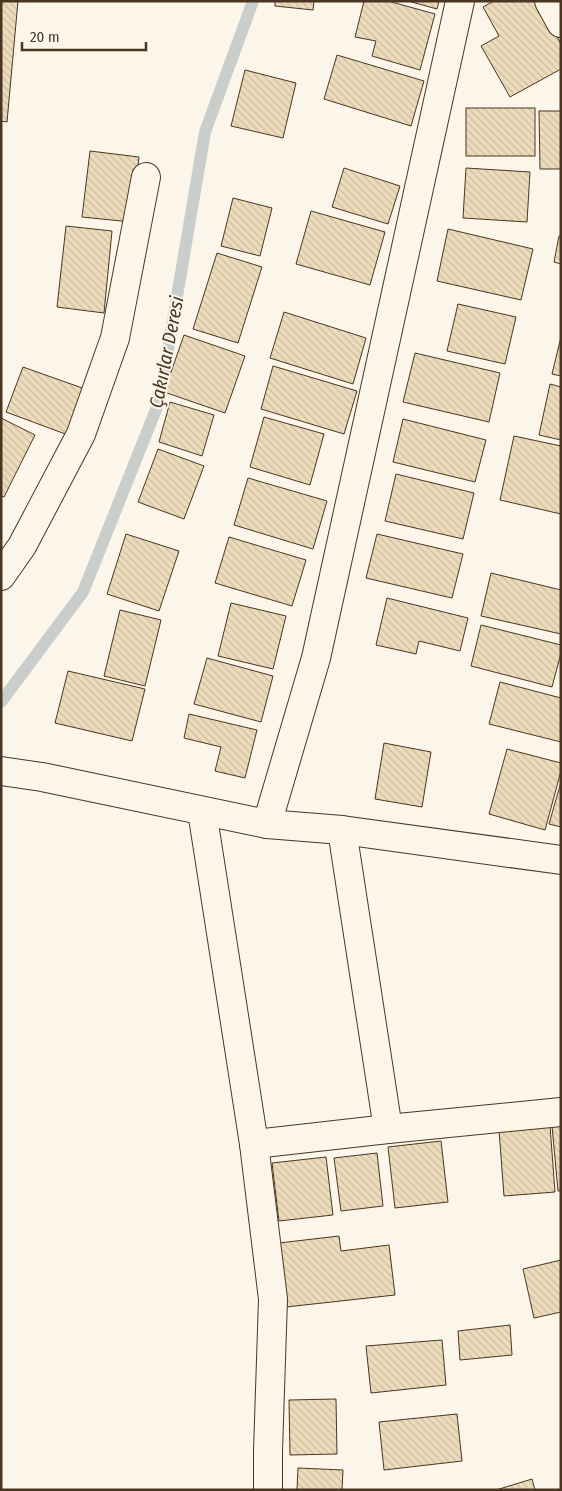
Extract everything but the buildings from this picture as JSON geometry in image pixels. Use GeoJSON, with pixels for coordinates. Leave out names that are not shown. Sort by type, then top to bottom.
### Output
{"type":"FeatureCollection","features":[{"type":"Feature","properties":{"kind":"street"},"geometry":{"type":"LineString","coordinates":[[267,824],[316,658],[460,1]]}},
{"type":"Feature","properties":{"kind":"street"},"geometry":{"type":"LineString","coordinates":[[549,1],[561,22]]}},
{"type":"Feature","properties":{"kind":"street"},"geometry":{"type":"LineString","coordinates":[[1,576],[22,546],[81,434],[115,338],[146,177]]}},
{"type":"Feature","properties":{"kind":"street"},"geometry":{"type":"LineString","coordinates":[[1,772],[42,777],[267,824],[342,830],[561,860]]}},
{"type":"Feature","properties":{"kind":"street"},"geometry":{"type":"LineString","coordinates":[[202,811],[254,1144],[273,1299],[268,1490]]}},
{"type":"Feature","properties":{"kind":"street"},"geometry":{"type":"LineString","coordinates":[[342,830],[388,1129]]}},
{"type":"Feature","properties":{"kind":"street"},"geometry":{"type":"LineString","coordinates":[[254,1144],[561,1112]]}},
{"type":"Feature","properties":{"kind":"waterway","name":"Çakırlar Deresi"},"geometry":{"type":"LineString","coordinates":[[1,702],[83,592],[159,402],[205,132],[253,1]]}}]}
